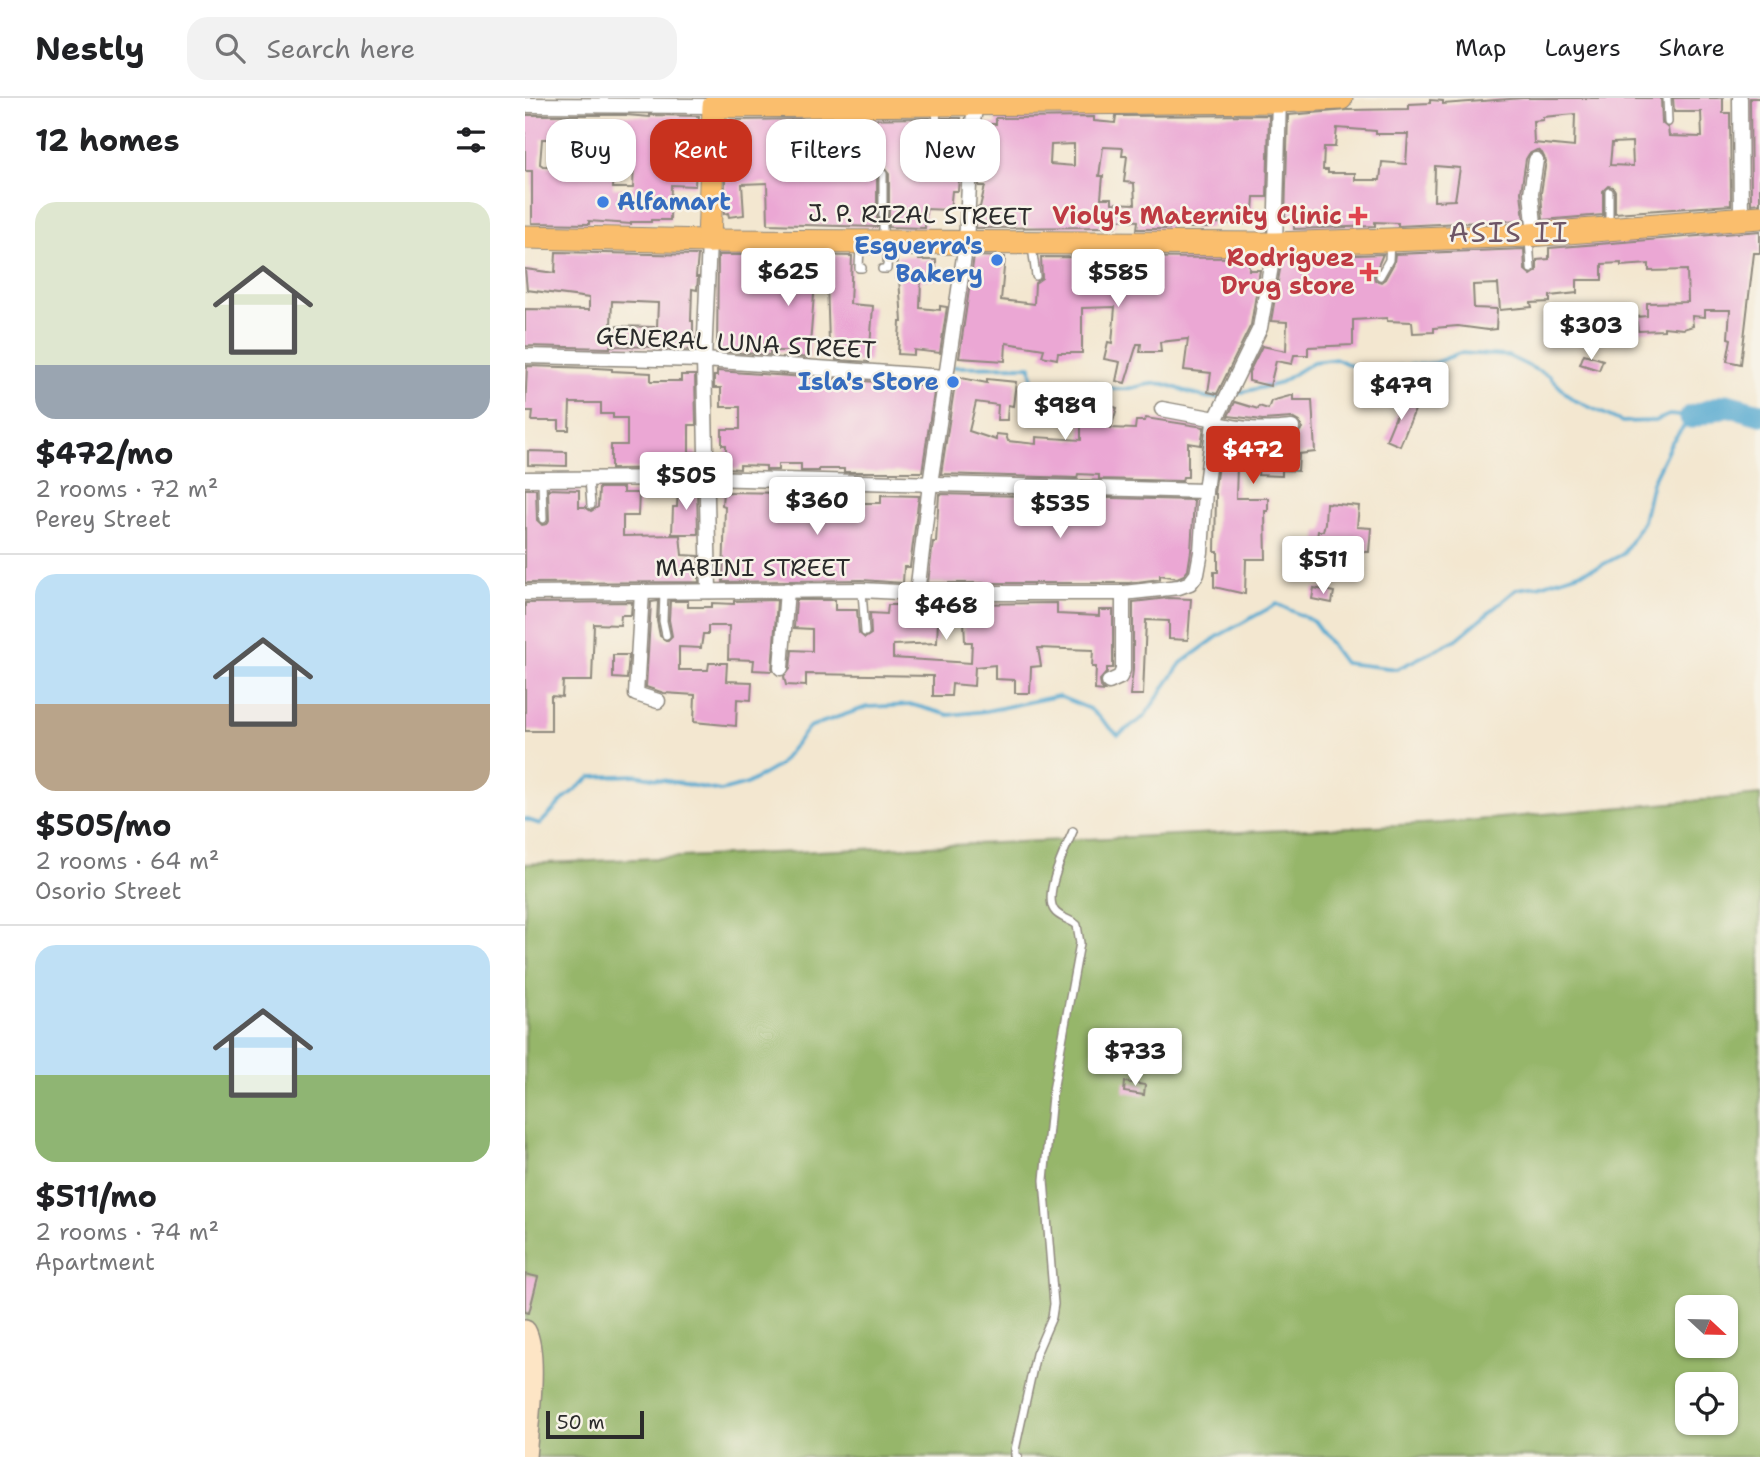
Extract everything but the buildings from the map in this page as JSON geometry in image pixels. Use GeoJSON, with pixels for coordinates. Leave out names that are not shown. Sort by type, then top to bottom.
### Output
{"type":"FeatureCollection","features":[{"type":"Feature","properties":{"kind":"main road"},"geometry":{"type":"LineString","coordinates":[[709,240],[714,106],[808,101],[936,104],[971,114],[1341,98]]}},
{"type":"Feature","properties":{"kind":"main road","name":"J. P. RIZAL STREET"},"geometry":{"type":"LineString","coordinates":[[525,237],[1275,244],[1532,235],[1751,218]]}},
{"type":"Feature","properties":{"kind":"street"},"geometry":{"type":"LineString","coordinates":[[1739,98],[1751,218]]}},
{"type":"Feature","properties":{"kind":"street"},"geometry":{"type":"LineString","coordinates":[[525,479],[707,478],[1205,491],[1217,417],[1260,328],[1275,244],[1280,99]]}},
{"type":"Feature","properties":{"kind":"street"},"geometry":{"type":"LineString","coordinates":[[525,105],[714,106]]}},
{"type":"Feature","properties":{"kind":"street"},"geometry":{"type":"LineString","coordinates":[[917,593],[930,484],[966,243],[971,114]]}},
{"type":"Feature","properties":{"kind":"street"},"geometry":{"type":"LineString","coordinates":[[1532,235],[1531,193],[1536,160]]}},
{"type":"Feature","properties":{"kind":"street"},"geometry":{"type":"LineString","coordinates":[[709,240],[704,360],[709,591]]}},
{"type":"Feature","properties":{"kind":"street","name":"GENERAL LUNA STREET"},"geometry":{"type":"LineString","coordinates":[[525,356],[704,360],[945,377]]}},
{"type":"Feature","properties":{"kind":"street"},"geometry":{"type":"LineString","coordinates":[[1162,409],[1217,417],[1239,429],[1260,431],[1292,428]]}},
{"type":"Feature","properties":{"kind":"street","name":"MABINI STREET"},"geometry":{"type":"LineString","coordinates":[[525,593],[862,590],[917,593],[1123,593],[1179,587],[1190,583],[1197,574],[1205,491]]}},
{"type":"Feature","properties":{"kind":"street"},"geometry":{"type":"LineString","coordinates":[[781,668],[787,590]]}},
{"type":"Feature","properties":{"kind":"street"},"geometry":{"type":"LineString","coordinates":[[642,592],[636,694],[658,701]]}},
{"type":"Feature","properties":{"kind":"street"},"geometry":{"type":"LineString","coordinates":[[1109,682],[1119,677],[1123,670],[1123,593]]}},
{"type":"Feature","properties":{"kind":"street"},"geometry":{"type":"LineString","coordinates":[[525,1331],[531,1364],[525,1457]]}},
{"type":"Feature","properties":{"kind":"lane"},"geometry":{"type":"LineString","coordinates":[[1667,98],[1668,122]]}},
{"type":"Feature","properties":{"kind":"lane"},"geometry":{"type":"LineString","coordinates":[[936,104],[937,119]]}},
{"type":"Feature","properties":{"kind":"lane"},"geometry":{"type":"LineString","coordinates":[[882,269],[887,269],[883,182]]}},
{"type":"Feature","properties":{"kind":"lane"},"geometry":{"type":"LineString","coordinates":[[1609,192],[1609,228]]}},
{"type":"Feature","properties":{"kind":"lane"},"geometry":{"type":"LineString","coordinates":[[1531,269],[1532,235]]}},
{"type":"Feature","properties":{"kind":"lane"},"geometry":{"type":"LineString","coordinates":[[860,241],[859,268],[862,268]]}},
{"type":"Feature","properties":{"kind":"lane"},"geometry":{"type":"LineString","coordinates":[[1380,276],[1389,260],[1390,241]]}},
{"type":"Feature","properties":{"kind":"lane"},"geometry":{"type":"LineString","coordinates":[[1032,243],[1036,276]]}},
{"type":"Feature","properties":{"kind":"lane"},"geometry":{"type":"LineString","coordinates":[[589,478],[591,505]]}},
{"type":"Feature","properties":{"kind":"lane"},"geometry":{"type":"LineString","coordinates":[[542,479],[543,519]]}},
{"type":"Feature","properties":{"kind":"lane"},"geometry":{"type":"LineString","coordinates":[[862,590],[865,632]]}},
{"type":"Feature","properties":{"kind":"lane"},"geometry":{"type":"LineString","coordinates":[[664,591],[663,621],[666,635]]}},
{"type":"Feature","properties":{"kind":"lane"},"geometry":{"type":"LineString","coordinates":[[1018,1457],[1016,1450],[1036,1354],[1047,1331],[1054,1304],[1044,1180],[1052,1096],[1080,943],[1077,925],[1055,912],[1051,904],[1051,891],[1073,831]]}},
{"type":"Feature","properties":{"kind":"green space"},"geometry":{"type":"Polygon","coordinates":[[[1760,795],[1760,1457],[525,1457],[525,864],[1443,823],[1760,795]]]}},
{"type":"Feature","properties":{"kind":"waterway"},"geometry":{"type":"LineString","coordinates":[[1233,394],[1278,384],[1313,362],[1337,359],[1356,368],[1393,367],[1434,363],[1460,353],[1508,356],[1549,376],[1572,399],[1622,422],[1655,421],[1669,415],[1691,417]]}},
{"type":"Feature","properties":{"kind":"waterway"},"geometry":{"type":"LineString","coordinates":[[953,367],[1031,366],[1034,401],[1063,386],[1086,382],[1113,389],[1164,384],[1208,398],[1222,397]]}},
{"type":"Feature","properties":{"kind":"waterway"},"geometry":{"type":"LineString","coordinates":[[1691,417],[1727,405],[1760,414]]}},
{"type":"Feature","properties":{"kind":"waterway"},"geometry":{"type":"LineString","coordinates":[[525,819],[540,824],[566,797],[591,777],[636,775],[721,791],[747,784],[778,766],[809,727],[867,707],[913,705],[949,715],[986,711],[1058,696],[1090,709],[1118,735],[1144,717],[1181,663],[1220,635],[1277,604],[1313,621],[1344,663],[1397,669],[1457,639],[1517,589],[1538,586],[1598,567],[1623,554],[1643,521],[1652,482],[1671,443],[1691,417]]}},
{"type":"Feature","properties":{"kind":"place","name":"Alfamart"},"geometry":{"type":"Point","coordinates":[603,202]}},
{"type":"Feature","properties":{"kind":"place","name":"Violy's Maternity Clinic"},"geometry":{"type":"Point","coordinates":[1358,216]}},
{"type":"Feature","properties":{"kind":"place","name":"Esguerra's Bakery"},"geometry":{"type":"Point","coordinates":[997,260]}},
{"type":"Feature","properties":{"kind":"place","name":"Rodriguez Drug store"},"geometry":{"type":"Point","coordinates":[1369,272]}},
{"type":"Feature","properties":{"kind":"place","name":"Isla's Store"},"geometry":{"type":"Point","coordinates":[953,382]}},
{"type":"Feature","properties":{"kind":"district","name":"ASIS II"},"geometry":{"type":"Point","coordinates":[1509,232]}}]}
